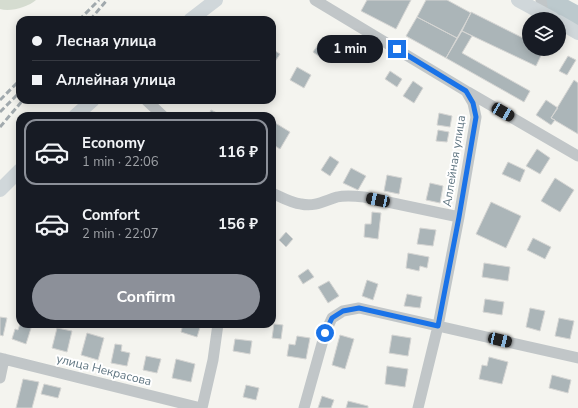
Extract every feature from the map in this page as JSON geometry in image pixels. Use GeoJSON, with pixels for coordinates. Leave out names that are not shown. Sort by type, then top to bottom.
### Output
{"type":"FeatureCollection","features":[{"type":"Feature","properties":{"kind":"main road"},"geometry":{"type":"LineString","coordinates":[[195,16],[216,0]]}},
{"type":"Feature","properties":{"kind":"main road"},"geometry":{"type":"LineString","coordinates":[[518,0],[546,11]]}},
{"type":"Feature","properties":{"kind":"main road"},"geometry":{"type":"LineString","coordinates":[[566,26],[578,33]]}},
{"type":"Feature","properties":{"kind":"main road"},"geometry":{"type":"LineString","coordinates":[[79,112],[88,104]]}},
{"type":"Feature","properties":{"kind":"main road"},"geometry":{"type":"LineString","coordinates":[[0,190],[16,174]]}},
{"type":"Feature","properties":{"kind":"street"},"geometry":{"type":"LineString","coordinates":[[315,0],[466,91],[578,156]]}},
{"type":"Feature","properties":{"kind":"street","name":"Аллейная улица"},"geometry":{"type":"LineString","coordinates":[[418,408],[438,326],[476,117],[473,103],[466,91]]}},
{"type":"Feature","properties":{"kind":"street"},"geometry":{"type":"LineString","coordinates":[[150,104],[159,112]]}},
{"type":"Feature","properties":{"kind":"street"},"geometry":{"type":"LineString","coordinates":[[276,195],[300,204],[312,205],[324,203],[337,197],[349,195],[459,217]]}},
{"type":"Feature","properties":{"kind":"street"},"geometry":{"type":"LineString","coordinates":[[304,408],[325,333],[332,318],[343,311],[359,308],[578,358]]}},
{"type":"Feature","properties":{"kind":"street"},"geometry":{"type":"LineString","coordinates":[[202,408],[213,360],[217,328]]}},
{"type":"Feature","properties":{"kind":"street"},"geometry":{"type":"LineString","coordinates":[[0,378],[2,358]]}},
{"type":"Feature","properties":{"kind":"street","name":"улица Некрасова"},"geometry":{"type":"LineString","coordinates":[[2,358],[202,408]]}},
{"type":"Feature","properties":{"kind":"shaded area"},"geometry":{"type":"Polygon","coordinates":[[[0,0],[36,0],[24,7],[4,10],[0,9],[0,0]]]}},
{"type":"Feature","properties":{"kind":"building"},"geometry":{"type":"Polygon","coordinates":[[[367,0],[411,0],[396,29],[361,11],[367,0]]]}},
{"type":"Feature","properties":{"kind":"building"},"geometry":{"type":"Polygon","coordinates":[[[426,0],[447,0],[471,13],[457,38],[417,17],[426,0]]]}},
{"type":"Feature","properties":{"kind":"building"},"geometry":{"type":"Polygon","coordinates":[[[471,12],[522,38],[522,56],[541,56],[536,66],[462,31],[471,12]]]}},
{"type":"Feature","properties":{"kind":"building"},"geometry":{"type":"Polygon","coordinates":[[[417,17],[457,38],[446,58],[406,36],[417,17]]]}},
{"type":"Feature","properties":{"kind":"building"},"geometry":{"type":"Polygon","coordinates":[[[462,31],[472,36],[462,53],[530,91],[524,102],[446,58],[462,31]]]}},
{"type":"Feature","properties":{"kind":"building"},"geometry":{"type":"Polygon","coordinates":[[[322,39],[333,47],[324,60],[313,52],[322,39]]]}},
{"type":"Feature","properties":{"kind":"building"},"geometry":{"type":"Polygon","coordinates":[[[276,52],[280,54],[276,60],[276,52]]]}},
{"type":"Feature","properties":{"kind":"building"},"geometry":{"type":"Polygon","coordinates":[[[568,56],[576,60],[567,75],[559,71],[568,56]]]}},
{"type":"Feature","properties":{"kind":"building"},"geometry":{"type":"Polygon","coordinates":[[[297,67],[311,75],[304,88],[290,80],[297,67]]]}},
{"type":"Feature","properties":{"kind":"building"},"geometry":{"type":"Polygon","coordinates":[[[390,71],[402,79],[397,87],[385,79],[390,71]]]}},
{"type":"Feature","properties":{"kind":"building"},"geometry":{"type":"Polygon","coordinates":[[[574,80],[578,83],[578,134],[551,118],[574,80]]]}},
{"type":"Feature","properties":{"kind":"building"},"geometry":{"type":"Polygon","coordinates":[[[413,81],[423,88],[414,103],[403,96],[413,81]]]}},
{"type":"Feature","properties":{"kind":"building"},"geometry":{"type":"Polygon","coordinates":[[[546,100],[558,108],[551,118],[555,120],[551,125],[536,115],[546,100]]]}},
{"type":"Feature","properties":{"kind":"building"},"geometry":{"type":"Polygon","coordinates":[[[439,113],[452,116],[450,127],[437,125],[439,113]]]}},
{"type":"Feature","properties":{"kind":"building"},"geometry":{"type":"Polygon","coordinates":[[[276,123],[290,132],[280,149],[276,146],[276,123]]]}},
{"type":"Feature","properties":{"kind":"building"},"geometry":{"type":"Polygon","coordinates":[[[438,130],[449,132],[447,142],[436,141],[438,130]]]}},
{"type":"Feature","properties":{"kind":"building"},"geometry":{"type":"Polygon","coordinates":[[[537,149],[550,158],[540,174],[526,166],[537,149]]]}},
{"type":"Feature","properties":{"kind":"building"},"geometry":{"type":"Polygon","coordinates":[[[330,156],[339,162],[330,176],[321,170],[330,156]]]}},
{"type":"Feature","properties":{"kind":"building"},"geometry":{"type":"Polygon","coordinates":[[[508,162],[525,170],[520,182],[502,174],[508,162]]]}},
{"type":"Feature","properties":{"kind":"building"},"geometry":{"type":"Polygon","coordinates":[[[351,168],[366,176],[358,190],[343,183],[351,168]]]}},
{"type":"Feature","properties":{"kind":"building"},"geometry":{"type":"Polygon","coordinates":[[[387,175],[402,178],[399,194],[384,191],[387,175]]]}},
{"type":"Feature","properties":{"kind":"building"},"geometry":{"type":"Polygon","coordinates":[[[555,178],[574,190],[560,212],[541,201],[555,178]]]}},
{"type":"Feature","properties":{"kind":"building"},"geometry":{"type":"Polygon","coordinates":[[[430,183],[443,186],[440,203],[426,200],[430,183]]]}},
{"type":"Feature","properties":{"kind":"building"},"geometry":{"type":"Polygon","coordinates":[[[491,202],[521,216],[506,248],[476,234],[491,202]]]}},
{"type":"Feature","properties":{"kind":"building"},"geometry":{"type":"Polygon","coordinates":[[[372,212],[381,213],[378,239],[364,237],[365,224],[371,224],[372,212]]]}},
{"type":"Feature","properties":{"kind":"building"},"geometry":{"type":"Polygon","coordinates":[[[420,228],[436,230],[433,246],[417,244],[420,228]]]}},
{"type":"Feature","properties":{"kind":"building"},"geometry":{"type":"Polygon","coordinates":[[[286,232],[293,239],[286,247],[279,240],[286,232]]]}},
{"type":"Feature","properties":{"kind":"building"},"geometry":{"type":"Polygon","coordinates":[[[533,238],[551,247],[545,259],[527,250],[533,238]]]}},
{"type":"Feature","properties":{"kind":"building"},"geometry":{"type":"Polygon","coordinates":[[[408,253],[429,257],[427,268],[420,266],[419,271],[406,268],[408,253]]]}},
{"type":"Feature","properties":{"kind":"building"},"geometry":{"type":"Polygon","coordinates":[[[484,263],[510,267],[508,281],[482,277],[484,263]]]}},
{"type":"Feature","properties":{"kind":"building"},"geometry":{"type":"Polygon","coordinates":[[[308,269],[314,277],[303,284],[298,276],[308,269]]]}},
{"type":"Feature","properties":{"kind":"building"},"geometry":{"type":"Polygon","coordinates":[[[367,280],[378,284],[373,300],[362,296],[367,280]]]}},
{"type":"Feature","properties":{"kind":"building"},"geometry":{"type":"Polygon","coordinates":[[[329,281],[339,296],[328,303],[318,287],[329,281]]]}},
{"type":"Feature","properties":{"kind":"building"},"geometry":{"type":"Polygon","coordinates":[[[407,294],[422,297],[420,308],[404,306],[407,294]]]}},
{"type":"Feature","properties":{"kind":"building"},"geometry":{"type":"Polygon","coordinates":[[[485,299],[504,302],[502,315],[483,312],[485,299]]]}},
{"type":"Feature","properties":{"kind":"building"},"geometry":{"type":"Polygon","coordinates":[[[530,308],[545,311],[540,331],[526,327],[530,308]]]}},
{"type":"Feature","properties":{"kind":"building"},"geometry":{"type":"Polygon","coordinates":[[[0,317],[7,318],[3,336],[0,335],[0,317]]]}},
{"type":"Feature","properties":{"kind":"building"},"geometry":{"type":"Polygon","coordinates":[[[559,318],[574,321],[570,339],[555,336],[559,318]]]}},
{"type":"Feature","properties":{"kind":"building"},"geometry":{"type":"Polygon","coordinates":[[[276,324],[283,325],[281,339],[272,338],[273,328],[276,328],[276,324]]]}},
{"type":"Feature","properties":{"kind":"building"},"geometry":{"type":"Polygon","coordinates":[[[19,328],[31,328],[26,344],[12,339],[15,329],[18,330],[19,328]]]}},
{"type":"Feature","properties":{"kind":"building"},"geometry":{"type":"Polygon","coordinates":[[[57,328],[72,331],[67,352],[52,348],[57,328]]]}},
{"type":"Feature","properties":{"kind":"building"},"geometry":{"type":"Polygon","coordinates":[[[182,328],[200,328],[197,337],[181,332],[182,328]]]}},
{"type":"Feature","properties":{"kind":"building"},"geometry":{"type":"Polygon","coordinates":[[[87,333],[104,338],[98,360],[81,355],[87,333]]]}},
{"type":"Feature","properties":{"kind":"building"},"geometry":{"type":"Polygon","coordinates":[[[340,335],[354,339],[345,369],[332,365],[340,335]]]}},
{"type":"Feature","properties":{"kind":"building"},"geometry":{"type":"Polygon","coordinates":[[[392,335],[411,338],[408,356],[389,353],[392,335]]]}},
{"type":"Feature","properties":{"kind":"building"},"geometry":{"type":"Polygon","coordinates":[[[297,336],[310,338],[306,359],[287,356],[289,344],[295,345],[297,336]]]}},
{"type":"Feature","properties":{"kind":"building"},"geometry":{"type":"Polygon","coordinates":[[[235,339],[252,341],[250,354],[233,351],[235,339]]]}},
{"type":"Feature","properties":{"kind":"building"},"geometry":{"type":"Polygon","coordinates":[[[115,344],[122,345],[121,351],[130,353],[127,366],[111,363],[115,344]]]}},
{"type":"Feature","properties":{"kind":"building"},"geometry":{"type":"Polygon","coordinates":[[[146,356],[161,359],[157,373],[143,370],[146,356]]]}},
{"type":"Feature","properties":{"kind":"building"},"geometry":{"type":"Polygon","coordinates":[[[489,357],[508,362],[502,384],[479,379],[482,365],[487,366],[489,357]]]}},
{"type":"Feature","properties":{"kind":"building"},"geometry":{"type":"Polygon","coordinates":[[[176,359],[195,364],[191,382],[172,378],[176,359]]]}},
{"type":"Feature","properties":{"kind":"building"},"geometry":{"type":"Polygon","coordinates":[[[387,366],[408,369],[405,387],[385,384],[387,366]]]}},
{"type":"Feature","properties":{"kind":"building"},"geometry":{"type":"Polygon","coordinates":[[[552,375],[571,380],[568,393],[549,388],[552,375]]]}},
{"type":"Feature","properties":{"kind":"building"},"geometry":{"type":"Polygon","coordinates":[[[23,379],[39,382],[32,408],[16,408],[23,379]]]}},
{"type":"Feature","properties":{"kind":"building"},"geometry":{"type":"Polygon","coordinates":[[[44,384],[61,388],[58,398],[41,394],[44,384]]]}},
{"type":"Feature","properties":{"kind":"building"},"geometry":{"type":"Polygon","coordinates":[[[246,385],[259,388],[256,400],[243,397],[246,385]]]}},
{"type":"Feature","properties":{"kind":"building"},"geometry":{"type":"Polygon","coordinates":[[[322,396],[334,400],[331,408],[318,408],[322,396]]]}},
{"type":"Feature","properties":{"kind":"building"},"geometry":{"type":"Polygon","coordinates":[[[348,401],[368,406],[368,408],[346,408],[348,401]]]}},
{"type":"Feature","properties":{"kind":"waterway"},"geometry":{"type":"LineString","coordinates":[[550,1],[578,16]]}},
{"type":"Feature","properties":{"kind":"railway"},"geometry":{"type":"LineString","coordinates":[[83,16],[99,0]]}},
{"type":"Feature","properties":{"kind":"railway"},"geometry":{"type":"LineString","coordinates":[[93,16],[107,0]]}},
{"type":"Feature","properties":{"kind":"railway"},"geometry":{"type":"LineString","coordinates":[[0,100],[16,84]]}},
{"type":"Feature","properties":{"kind":"railway"},"geometry":{"type":"LineString","coordinates":[[0,112],[16,96]]}},
{"type":"Feature","properties":{"kind":"railway"},"geometry":{"type":"LineString","coordinates":[[0,127],[20,104]]}},
{"type":"Feature","properties":{"kind":"route"},"geometry":{"type":"LineString","coordinates":[[325,333],[332,318],[343,311],[359,308],[438,326],[476,117],[473,103],[466,91],[397,49]]}}]}
